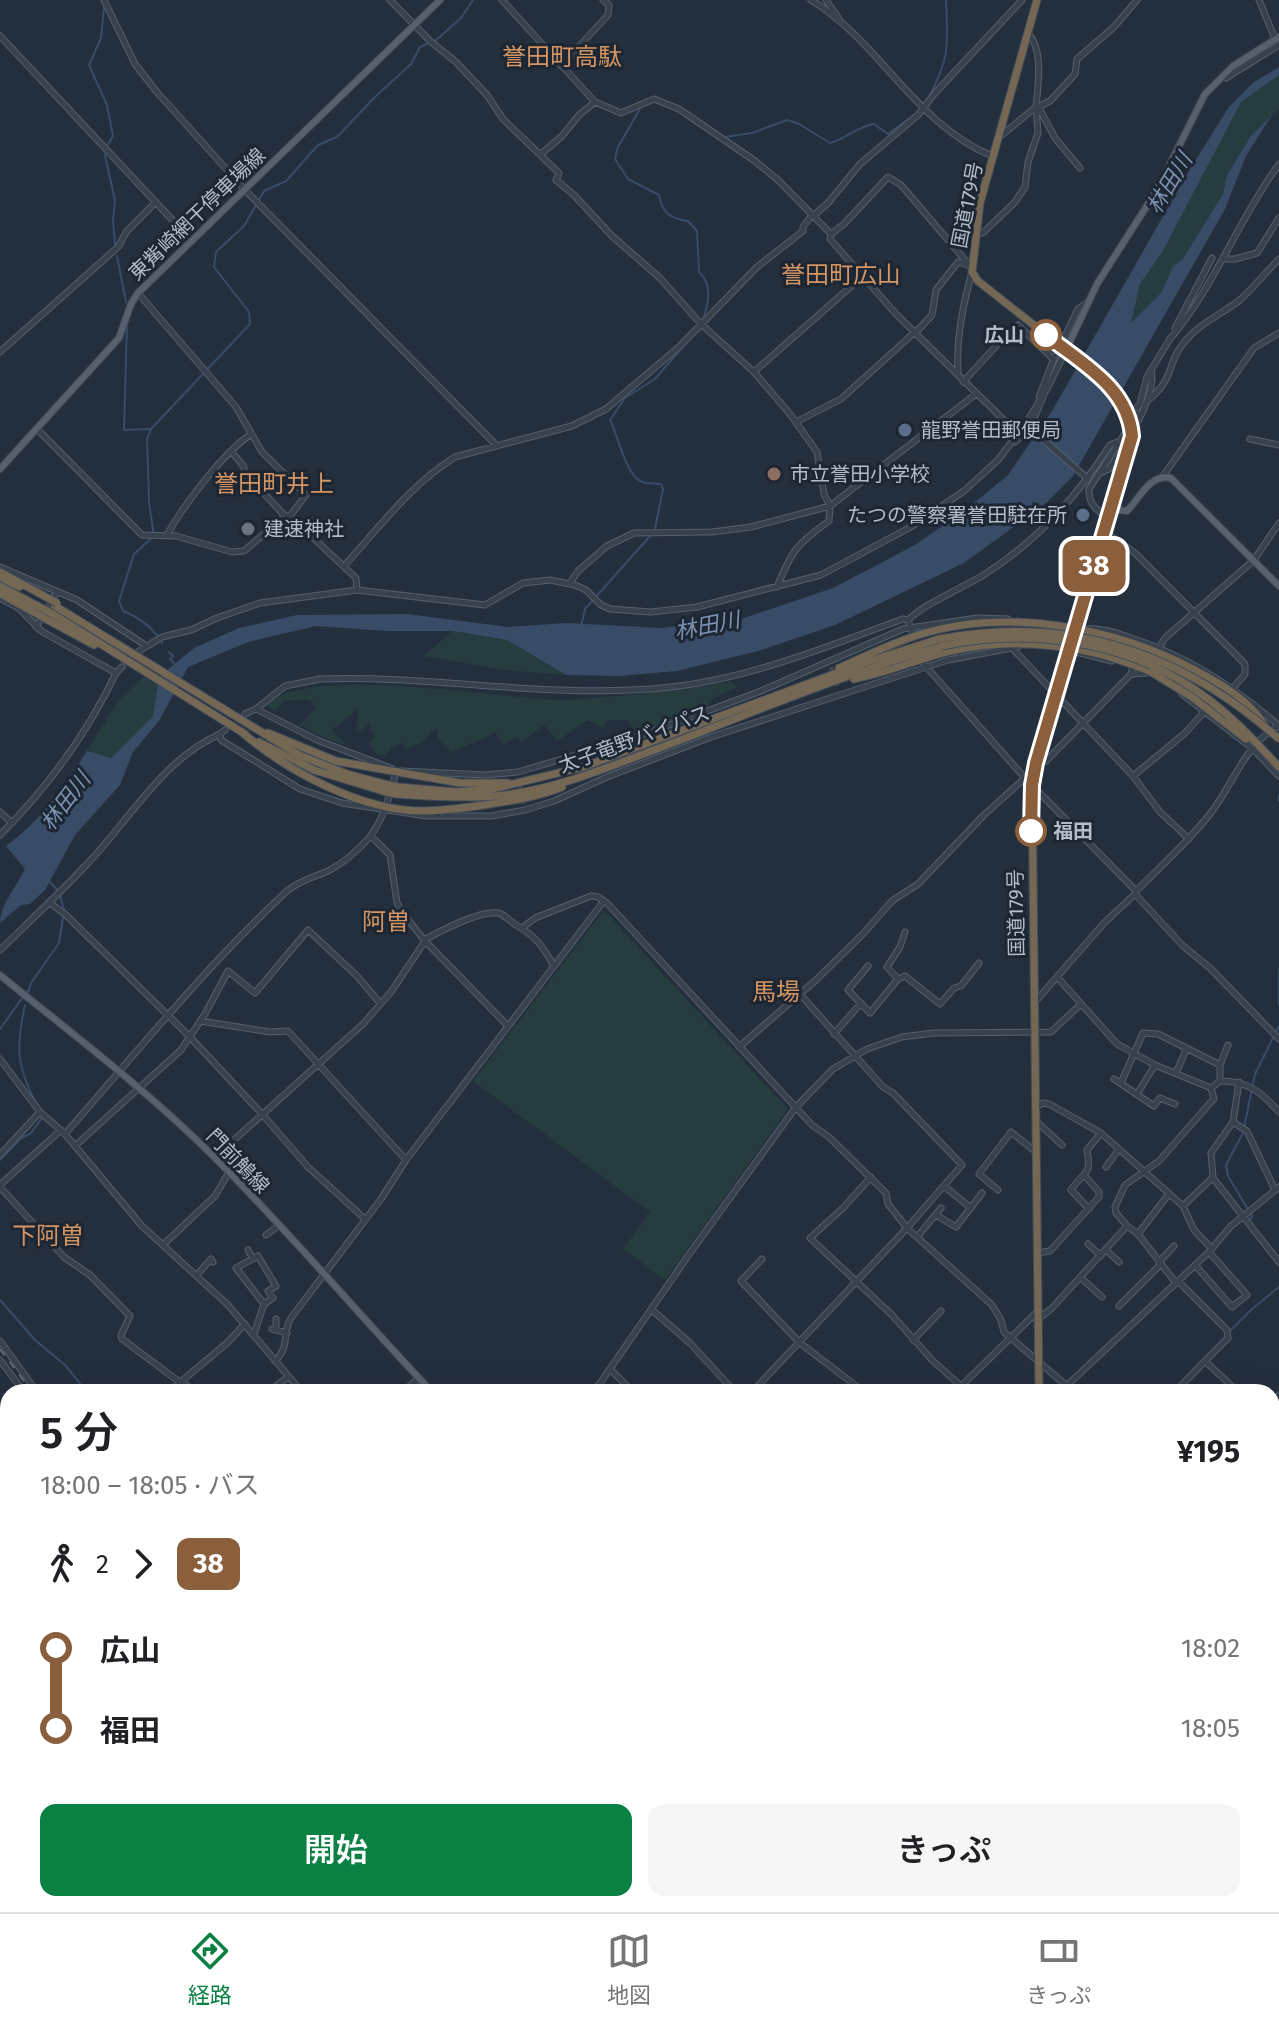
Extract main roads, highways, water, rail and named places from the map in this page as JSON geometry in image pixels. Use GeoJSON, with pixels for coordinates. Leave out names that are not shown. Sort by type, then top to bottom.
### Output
{"type":"FeatureCollection","features":[{"type":"Feature","properties":{"kind":"highway","name":"国道179号"},"geometry":{"type":"LineString","coordinates":[[1037,0],[992,156],[975,235],[972,270],[985,286],[1107,383],[1131,418],[1131,446],[1104,531],[1081,628],[1069,649],[1032,785],[1039,1384]]}},
{"type":"Feature","properties":{"kind":"highway"},"geometry":{"type":"LineString","coordinates":[[0,572],[53,611]]}},
{"type":"Feature","properties":{"kind":"highway","name":"太子竜野バイパス"},"geometry":{"type":"LineString","coordinates":[[0,586],[93,629],[145,667],[221,714],[299,755],[384,788]]}},
{"type":"Feature","properties":{"kind":"highway"},"geometry":{"type":"LineString","coordinates":[[0,596],[53,611]]}},
{"type":"Feature","properties":{"kind":"highway","name":"太子竜野バイパス"},"geometry":{"type":"LineString","coordinates":[[53,611],[125,664],[145,667]]}},
{"type":"Feature","properties":{"kind":"highway"},"geometry":{"type":"LineString","coordinates":[[786,692],[884,647],[919,634],[951,627],[990,623],[1081,628],[1160,650],[1214,680],[1259,715],[1265,727]]}},
{"type":"Feature","properties":{"kind":"highway","name":"太子竜野バイパス"},"geometry":{"type":"LineString","coordinates":[[397,790],[458,792],[492,789],[520,778],[583,767],[888,654],[983,632],[1011,630],[1055,633],[1142,653],[1181,669],[1223,695],[1279,739]]}},
{"type":"Feature","properties":{"kind":"highway","name":"太子竜野バイパス"},"geometry":{"type":"LineString","coordinates":[[221,714],[243,733],[314,770],[384,788],[453,798],[506,795],[605,773],[840,688],[881,664],[940,643],[1031,638],[1085,645],[1130,657],[1165,672],[1196,690],[1230,718],[1277,766]]}},
{"type":"Feature","properties":{"kind":"highway"},"geometry":{"type":"LineString","coordinates":[[840,688],[858,678],[953,651],[996,645],[1048,645],[1116,657],[1192,697],[1277,766]]}},
{"type":"Feature","properties":{"kind":"highway"},"geometry":{"type":"LineString","coordinates":[[221,714],[336,761],[460,783],[520,778]]}},
{"type":"Feature","properties":{"kind":"highway"},"geometry":{"type":"LineString","coordinates":[[243,733],[267,753],[295,769],[361,801],[386,808],[420,811],[512,801],[605,773]]}},
{"type":"Feature","properties":{"kind":"main road","name":"東觜崎網干停車場線"},"geometry":{"type":"LineString","coordinates":[[0,469],[119,338],[138,293],[440,0]]}},
{"type":"Feature","properties":{"kind":"main road"},"geometry":{"type":"LineString","coordinates":[[1066,350],[1117,251],[1157,190],[1205,94],[1221,77],[1278,40]]}},
{"type":"Feature","properties":{"kind":"main road"},"geometry":{"type":"LineString","coordinates":[[1110,513],[1127,511],[1151,483],[1163,476],[1175,480],[1279,586]]}},
{"type":"Feature","properties":{"kind":"main road","name":"門前鵤線"},"geometry":{"type":"LineString","coordinates":[[0,975],[120,1072],[215,1157],[425,1384]]}},
{"type":"Feature","properties":{"kind":"water","name":"林田川"},"geometry":{"type":"Polygon","coordinates":[[[1279,67],[1279,75],[1241,102],[1163,251],[1140,284],[1131,323],[1161,293],[1173,266],[1182,260],[1223,194],[1227,175],[1250,137],[1272,115],[1246,156],[1225,209],[1073,476],[1044,505],[964,563],[835,625],[758,651],[677,671],[619,676],[566,675],[507,640],[453,631],[316,626],[248,642],[188,667],[159,721],[133,752],[120,785],[75,835],[45,890],[30,904],[21,905],[0,923],[6,902],[25,869],[6,846],[41,814],[87,751],[111,758],[153,716],[159,677],[194,648],[239,628],[297,615],[407,614],[508,627],[566,623],[661,628],[744,618],[833,588],[915,545],[1008,475],[1052,411],[1190,169],[1229,107],[1254,82],[1279,67]]]}},
{"type":"Feature","properties":{"kind":"waterway"},"geometry":{"type":"LineString","coordinates":[[435,41],[461,18],[473,0]]}},
{"type":"Feature","properties":{"kind":"waterway"},"geometry":{"type":"LineString","coordinates":[[928,99],[944,62],[946,0]]}},
{"type":"Feature","properties":{"kind":"waterway"},"geometry":{"type":"LineString","coordinates":[[104,8],[101,38],[89,65],[107,105],[113,136],[107,146]]}},
{"type":"Feature","properties":{"kind":"waterway"},"geometry":{"type":"LineString","coordinates":[[162,643],[146,624],[123,611],[119,601],[134,554],[154,536],[149,503],[147,439],[151,429],[250,324],[249,312],[214,267],[216,252],[244,226],[264,191],[286,181],[318,145],[337,137],[411,64],[420,47],[429,43]]}},
{"type":"Feature","properties":{"kind":"waterway"},"geometry":{"type":"LineString","coordinates":[[641,107],[618,147],[615,159],[628,179],[659,195],[668,214],[688,221],[697,231],[699,272],[706,282],[708,293],[704,317]]}},
{"type":"Feature","properties":{"kind":"waterway"},"geometry":{"type":"LineString","coordinates":[[725,137],[752,133],[787,120],[830,143],[874,124],[888,134],[914,115]]}},
{"type":"Feature","properties":{"kind":"waterway"},"geometry":{"type":"LineString","coordinates":[[105,155],[115,201],[115,244]]}},
{"type":"Feature","properties":{"kind":"waterway"},"geometry":{"type":"LineString","coordinates":[[117,256],[126,302]]}},
{"type":"Feature","properties":{"kind":"waterway"},"geometry":{"type":"LineString","coordinates":[[127,323],[124,430],[150,429]]}},
{"type":"Feature","properties":{"kind":"waterway"},"geometry":{"type":"LineString","coordinates":[[655,529],[663,489],[661,484],[644,483],[631,472],[610,420],[625,398],[655,379],[687,342]]}},
{"type":"Feature","properties":{"kind":"waterway"},"geometry":{"type":"LineString","coordinates":[[581,626],[585,609],[651,535]]}},
{"type":"Feature","properties":{"kind":"waterway"},"geometry":{"type":"LineString","coordinates":[[169,652],[174,663]]}},
{"type":"Feature","properties":{"kind":"waterway"},"geometry":{"type":"LineString","coordinates":[[1279,795],[1279,801]]}},
{"type":"Feature","properties":{"kind":"waterway"},"geometry":{"type":"LineString","coordinates":[[49,881],[59,892],[64,910]]}},
{"type":"Feature","properties":{"kind":"waterway"},"geometry":{"type":"LineString","coordinates":[[28,994],[31,983],[59,943],[63,917]]}},
{"type":"Feature","properties":{"kind":"waterway"},"geometry":{"type":"LineString","coordinates":[[1279,969],[1279,1005]]}},
{"type":"Feature","properties":{"kind":"waterway"},"geometry":{"type":"LineString","coordinates":[[0,1029],[28,990]]}},
{"type":"Feature","properties":{"kind":"waterway"},"geometry":{"type":"LineString","coordinates":[[25,1005],[19,1044],[21,1067],[36,1103]]}},
{"type":"Feature","properties":{"kind":"waterway"},"geometry":{"type":"LineString","coordinates":[[1249,1223],[1252,1216],[1228,1176],[1226,1165],[1243,1133],[1255,1074],[1279,1026]]}},
{"type":"Feature","properties":{"kind":"waterway"},"geometry":{"type":"LineString","coordinates":[[0,1160],[21,1138],[30,1134],[42,1118]]}},
{"type":"Feature","properties":{"kind":"waterway"},"geometry":{"type":"LineString","coordinates":[[1229,1332],[1279,1287]]}},
{"type":"Feature","properties":{"kind":"waterway"},"geometry":{"type":"LineString","coordinates":[[0,1300],[35,1340],[65,1365],[80,1384]]}},
{"type":"Feature","properties":{"kind":"waterway"},"geometry":{"type":"LineString","coordinates":[[1210,1353],[1225,1337]]}},
{"type":"Feature","properties":{"kind":"tunnel"},"geometry":{"type":"LineString","coordinates":[[1122,449],[1137,423]]}},
{"type":"Feature","properties":{"kind":"tunnel"},"geometry":{"type":"LineString","coordinates":[[831,667],[838,688]]}},
{"type":"Feature","properties":{"kind":"tunnel"},"geometry":{"type":"LineString","coordinates":[[519,779],[524,804]]}},
{"type":"Feature","properties":{"kind":"railway"},"geometry":{"type":"LineString","coordinates":[[0,1349],[26,1384]]}},
{"type":"Feature","properties":{"kind":"place","name":"広山"},"geometry":{"type":"Point","coordinates":[1046,335]}},
{"type":"Feature","properties":{"kind":"place","name":"龍野誉田郵便局"},"geometry":{"type":"Point","coordinates":[905,430]}},
{"type":"Feature","properties":{"kind":"place","name":"市立誉田小学校"},"geometry":{"type":"Point","coordinates":[774,474]}},
{"type":"Feature","properties":{"kind":"place","name":"たつの警察署誉田駐在所"},"geometry":{"type":"Point","coordinates":[1083,515]}},
{"type":"Feature","properties":{"kind":"place","name":"建速神社"},"geometry":{"type":"Point","coordinates":[248,529]}},
{"type":"Feature","properties":{"kind":"place","name":"福田"},"geometry":{"type":"Point","coordinates":[1031,831]}},
{"type":"Feature","properties":{"kind":"district","name":"誉田町高駄"},"geometry":{"type":"Point","coordinates":[562,57]}},
{"type":"Feature","properties":{"kind":"district","name":"誉田町広山"},"geometry":{"type":"Point","coordinates":[841,275]}},
{"type":"Feature","properties":{"kind":"district","name":"誉田町井上"},"geometry":{"type":"Point","coordinates":[274,484]}},
{"type":"Feature","properties":{"kind":"district","name":"阿曽"},"geometry":{"type":"Point","coordinates":[386,922]}},
{"type":"Feature","properties":{"kind":"district","name":"馬場"},"geometry":{"type":"Point","coordinates":[776,992]}},
{"type":"Feature","properties":{"kind":"district","name":"下阿曽"},"geometry":{"type":"Point","coordinates":[48,1236]}}]}
